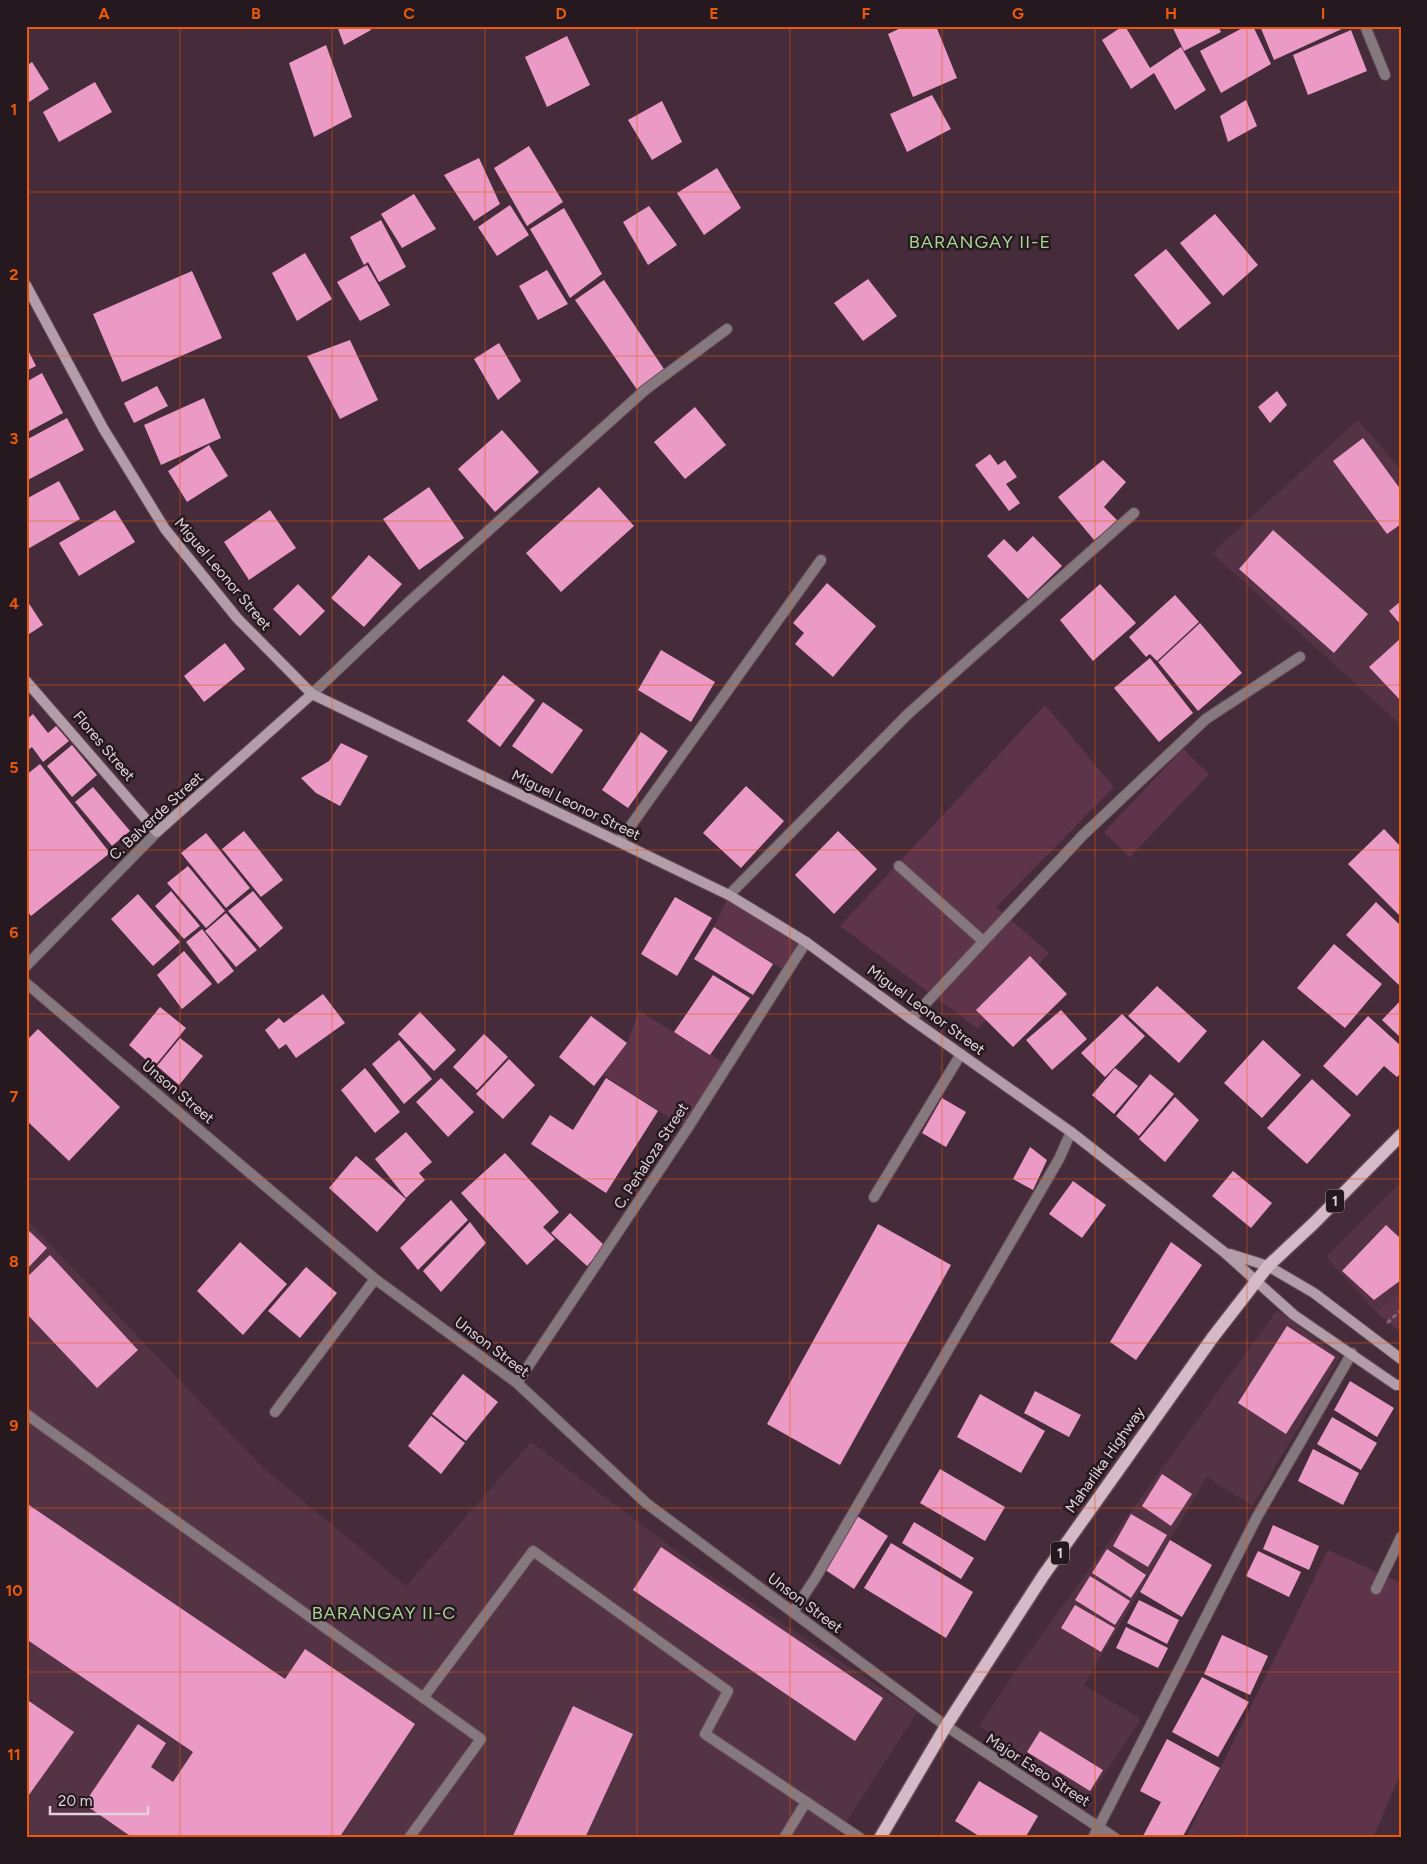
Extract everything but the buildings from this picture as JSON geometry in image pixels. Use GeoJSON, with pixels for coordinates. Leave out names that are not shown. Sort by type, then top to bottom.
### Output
{"type":"FeatureCollection","features":[{"type":"Feature","properties":{"kind":"main road","name":"Maharlika Highway"},"geometry":{"type":"LineString","coordinates":[[880,1838],[946,1726],[1043,1576],[1212,1337],[1268,1266],[1314,1223],[1401,1135]]}},
{"type":"Feature","properties":{"kind":"street"},"geometry":{"type":"LineString","coordinates":[[1365,26],[1385,75]]}},
{"type":"Feature","properties":{"kind":"street","name":"Miguel Leonor Street"},"geometry":{"type":"LineString","coordinates":[[26,285],[103,428],[164,529],[237,618],[312,694],[729,895],[806,942],[1070,1132],[1224,1252],[1294,1315],[1396,1385],[1401,1385]]}},
{"type":"Feature","properties":{"kind":"street"},"geometry":{"type":"LineString","coordinates":[[312,694],[410,601],[645,390],[727,329]]}},
{"type":"Feature","properties":{"kind":"street"},"geometry":{"type":"LineString","coordinates":[[729,895],[909,713],[1134,512]]}},
{"type":"Feature","properties":{"kind":"street"},"geometry":{"type":"LineString","coordinates":[[619,842],[820,560]]}},
{"type":"Feature","properties":{"kind":"street"},"geometry":{"type":"LineString","coordinates":[[911,1019],[1083,835],[1206,719],[1300,657]]}},
{"type":"Feature","properties":{"kind":"street","name":"Flores Street"},"geometry":{"type":"LineString","coordinates":[[26,681],[157,832]]}},
{"type":"Feature","properties":{"kind":"street","name":"C. Balverde Street"},"geometry":{"type":"LineString","coordinates":[[26,966],[157,832],[312,694]]}},
{"type":"Feature","properties":{"kind":"street"},"geometry":{"type":"LineString","coordinates":[[899,866],[983,942]]}},
{"type":"Feature","properties":{"kind":"street","name":"C. Peñaloza Street"},"geometry":{"type":"LineString","coordinates":[[517,1383],[687,1129],[806,942]]}},
{"type":"Feature","properties":{"kind":"street","name":"Unson Street"},"geometry":{"type":"LineString","coordinates":[[26,983],[375,1279],[517,1383],[646,1503],[946,1726]]}},
{"type":"Feature","properties":{"kind":"street"},"geometry":{"type":"LineString","coordinates":[[874,1197],[961,1054]]}},
{"type":"Feature","properties":{"kind":"street"},"geometry":{"type":"LineString","coordinates":[[793,1612],[816,1577],[1054,1168],[1070,1132]]}},
{"type":"Feature","properties":{"kind":"street","name":"Miguel Leonor Street"},"geometry":{"type":"LineString","coordinates":[[1224,1252],[1268,1266],[1314,1293],[1401,1358]]}},
{"type":"Feature","properties":{"kind":"street"},"geometry":{"type":"LineString","coordinates":[[275,1412],[375,1279]]}},
{"type":"Feature","properties":{"kind":"street"},"geometry":{"type":"LineString","coordinates":[[1093,1838],[1257,1518],[1352,1353]]}},
{"type":"Feature","properties":{"kind":"street"},"geometry":{"type":"LineString","coordinates":[[26,1414],[480,1739],[410,1838]]}},
{"type":"Feature","properties":{"kind":"street"},"geometry":{"type":"LineString","coordinates":[[1376,1589],[1401,1538]]}},
{"type":"Feature","properties":{"kind":"street"},"geometry":{"type":"LineString","coordinates":[[423,1698],[533,1551],[728,1690],[705,1734],[860,1838]]}},
{"type":"Feature","properties":{"kind":"street","name":"Major Eseo Street"},"geometry":{"type":"LineString","coordinates":[[946,1726],[1114,1838]]}},
{"type":"Feature","properties":{"kind":"street"},"geometry":{"type":"LineString","coordinates":[[784,1838],[806,1802]]}},
{"type":"Feature","properties":{"kind":"shaded area"},"geometry":{"type":"Polygon","coordinates":[[[1358,420],[1401,470],[1401,725],[1212,553],[1358,420]]]}},
{"type":"Feature","properties":{"kind":"shaded area"},"geometry":{"type":"Polygon","coordinates":[[[1045,705],[1114,787],[996,907],[1049,953],[978,1029],[840,926],[1045,705]]]}},
{"type":"Feature","properties":{"kind":"shaded area"},"geometry":{"type":"Polygon","coordinates":[[[1183,749],[1209,774],[1130,857],[1104,832],[1183,749]]]}},
{"type":"Feature","properties":{"kind":"shaded area"},"geometry":{"type":"Polygon","coordinates":[[[729,895],[806,942],[788,972],[714,927],[729,895]]]}},
{"type":"Feature","properties":{"kind":"shaded area"},"geometry":{"type":"Polygon","coordinates":[[[639,1011],[726,1064],[687,1129],[603,1075],[627,1043],[639,1011]]]}},
{"type":"Feature","properties":{"kind":"shaded area"},"geometry":{"type":"Polygon","coordinates":[[[1401,1182],[1401,1292],[1376,1312],[1326,1257],[1401,1182]]]}},
{"type":"Feature","properties":{"kind":"shaded area"},"geometry":{"type":"Polygon","coordinates":[[[26,1219],[261,1466],[406,1586],[531,1442],[702,1570],[917,1712],[836,1838],[26,1838],[26,1219]]]}},
{"type":"Feature","properties":{"kind":"shaded area"},"geometry":{"type":"Polygon","coordinates":[[[1401,1292],[1401,1332],[1376,1312],[1401,1292]]]}},
{"type":"Feature","properties":{"kind":"shaded area"},"geometry":{"type":"Polygon","coordinates":[[[1277,1310],[1340,1357],[1252,1506],[1207,1477],[1084,1685],[1141,1719],[1087,1800],[979,1726],[1019,1666],[1277,1310]]]}},
{"type":"Feature","properties":{"kind":"shaded area"},"geometry":{"type":"Polygon","coordinates":[[[1328,1550],[1401,1583],[1401,1772],[1373,1838],[1186,1838],[1328,1550]]]}},
{"type":"Feature","properties":{"kind":"district","name":"BARANGAY II-E"},"geometry":{"type":"Point","coordinates":[980,242]}},
{"type":"Feature","properties":{"kind":"district","name":"BARANGAY II-C"},"geometry":{"type":"Point","coordinates":[384,1613]}}]}
